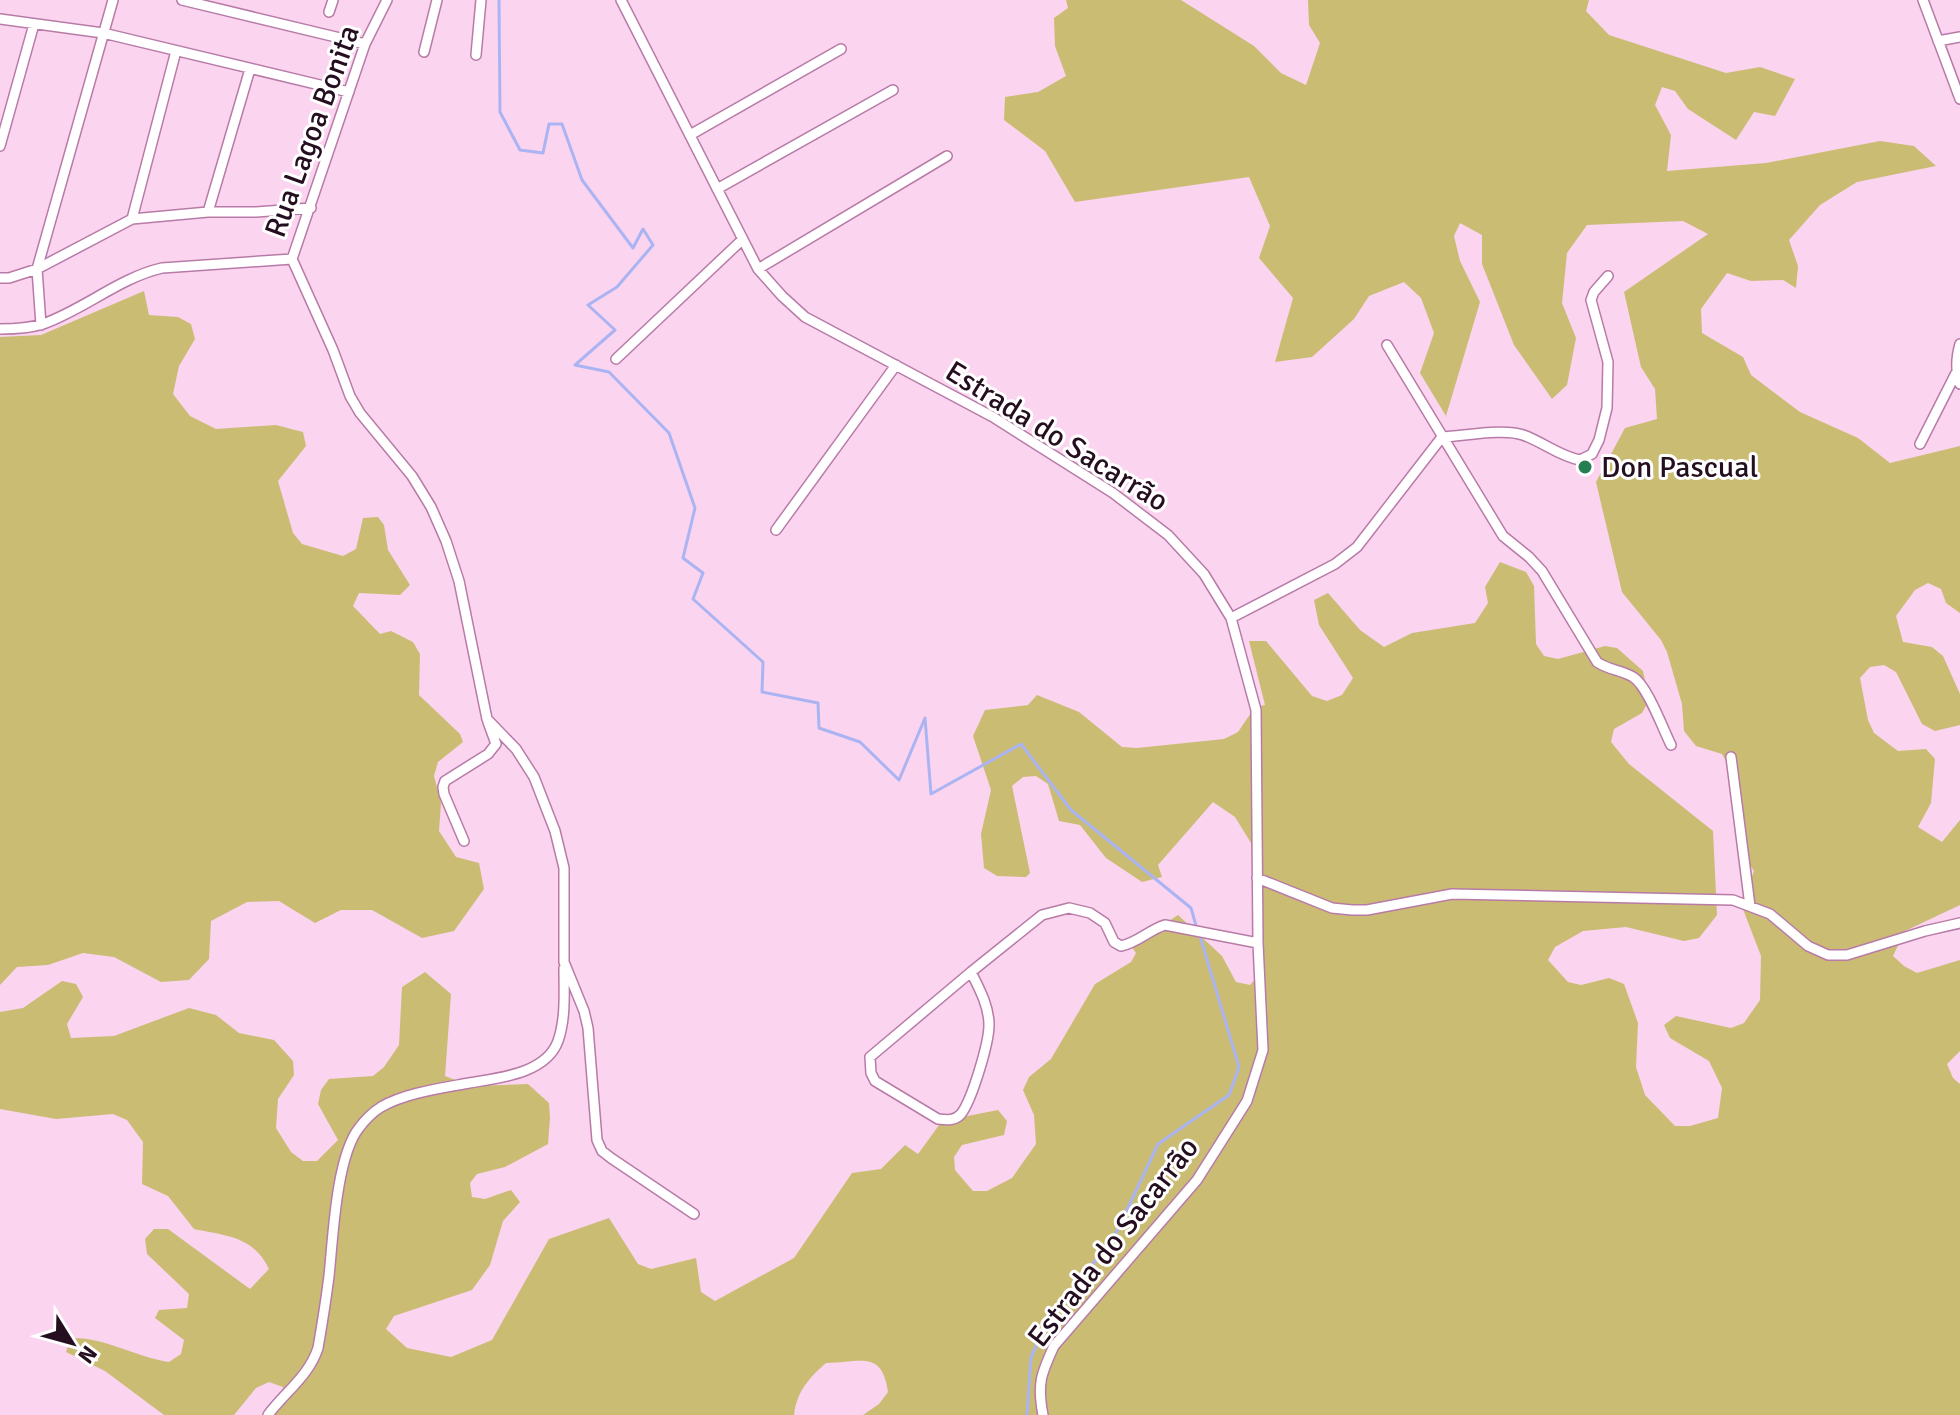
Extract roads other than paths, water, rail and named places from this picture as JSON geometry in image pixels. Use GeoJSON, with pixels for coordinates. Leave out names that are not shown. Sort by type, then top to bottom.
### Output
{"type":"FeatureCollection","features":[{"type":"Feature","properties":{"kind":"street"},"geometry":{"type":"LineString","coordinates":[[41,325],[37,269],[113,0]]}},
{"type":"Feature","properties":{"kind":"street"},"geometry":{"type":"LineString","coordinates":[[182,0],[365,44]]}},
{"type":"Feature","properties":{"kind":"street"},"geometry":{"type":"LineString","coordinates":[[329,12],[333,0]]}},
{"type":"Feature","properties":{"kind":"street","name":"Rua Lagoa Bonita"},"geometry":{"type":"LineString","coordinates":[[387,0],[365,44],[292,259],[350,396],[360,413],[412,476],[431,507],[459,581],[487,719],[496,744],[488,754],[445,781],[443,787],[464,841]]}},
{"type":"Feature","properties":{"kind":"street"},"geometry":{"type":"LineString","coordinates":[[424,52],[437,0]]}},
{"type":"Feature","properties":{"kind":"street"},"geometry":{"type":"LineString","coordinates":[[476,55],[481,0]]}},
{"type":"Feature","properties":{"kind":"street","name":"Estrada do Sacarrão"},"geometry":{"type":"LineString","coordinates":[[621,0],[758,269],[782,296],[805,317],[993,417],[1113,493],[1168,535],[1204,574],[1231,618],[1256,710],[1258,943],[1263,1050],[1247,1101],[1197,1180],[1054,1346],[1043,1369],[1038,1392],[1043,1415]]}},
{"type":"Feature","properties":{"kind":"street"},"geometry":{"type":"LineString","coordinates":[[1923,0],[1960,99]]}},
{"type":"Feature","properties":{"kind":"street"},"geometry":{"type":"LineString","coordinates":[[0,19],[103,33],[349,92]]}},
{"type":"Feature","properties":{"kind":"street"},"geometry":{"type":"LineString","coordinates":[[0,146],[34,24]]}},
{"type":"Feature","properties":{"kind":"street"},"geometry":{"type":"LineString","coordinates":[[1938,41],[1960,37]]}},
{"type":"Feature","properties":{"kind":"street"},"geometry":{"type":"LineString","coordinates":[[690,135],[841,49]]}},
{"type":"Feature","properties":{"kind":"street"},"geometry":{"type":"LineString","coordinates":[[132,219],[176,51]]}},
{"type":"Feature","properties":{"kind":"street"},"geometry":{"type":"LineString","coordinates":[[208,212],[250,69]]}},
{"type":"Feature","properties":{"kind":"street"},"geometry":{"type":"LineString","coordinates":[[717,189],[893,90]]}},
{"type":"Feature","properties":{"kind":"street"},"geometry":{"type":"LineString","coordinates":[[758,269],[947,156]]}},
{"type":"Feature","properties":{"kind":"street"},"geometry":{"type":"LineString","coordinates":[[0,278],[37,269],[132,219],[311,208]]}},
{"type":"Feature","properties":{"kind":"street"},"geometry":{"type":"LineString","coordinates":[[616,359],[743,239]]}},
{"type":"Feature","properties":{"kind":"street"},"geometry":{"type":"LineString","coordinates":[[0,329],[41,325],[115,287],[162,268],[292,259]]}},
{"type":"Feature","properties":{"kind":"street"},"geometry":{"type":"LineString","coordinates":[[1231,618],[1335,564],[1357,547],[1442,437],[1510,432],[1523,435],[1566,457],[1580,460],[1592,454],[1607,408],[1608,362],[1591,300],[1608,276]]}},
{"type":"Feature","properties":{"kind":"street"},"geometry":{"type":"LineString","coordinates":[[1920,444],[1958,378],[1956,355],[1960,344]]}},
{"type":"Feature","properties":{"kind":"street"},"geometry":{"type":"LineString","coordinates":[[1387,345],[1503,536],[1542,571],[1597,662],[1634,677],[1644,686],[1671,745]]}},
{"type":"Feature","properties":{"kind":"street"},"geometry":{"type":"LineString","coordinates":[[776,530],[896,365]]}},
{"type":"Feature","properties":{"kind":"street"},"geometry":{"type":"LineString","coordinates":[[268,1415],[306,1372],[318,1348],[337,1203],[349,1148],[357,1130],[383,1106],[422,1092],[527,1071],[548,1057],[558,1043],[564,998],[564,868],[555,831],[534,777],[516,749],[487,719]]}},
{"type":"Feature","properties":{"kind":"street"},"geometry":{"type":"LineString","coordinates":[[1731,757],[1750,906]]}},
{"type":"Feature","properties":{"kind":"street"},"geometry":{"type":"LineString","coordinates":[[1257,878],[1332,908],[1352,910],[1452,894],[1733,900],[1770,914],[1808,946],[1828,955],[1847,955],[1960,923]]}},
{"type":"Feature","properties":{"kind":"street"},"geometry":{"type":"LineString","coordinates":[[971,972],[985,1002],[989,1025],[983,1054],[973,1089],[960,1115],[950,1121],[938,1119],[875,1081],[870,1057],[971,972],[1042,915],[1069,908],[1090,913],[1105,923],[1114,942],[1121,946],[1129,945],[1165,925],[1258,943]]}},
{"type":"Feature","properties":{"kind":"street"},"geometry":{"type":"LineString","coordinates":[[564,962],[588,1028],[597,1140],[602,1151],[694,1214]]}},
{"type":"Feature","properties":{"kind":"waterway"},"geometry":{"type":"LineString","coordinates":[[499,0],[500,112],[520,150],[543,153],[549,124],[562,124],[582,180],[633,248],[643,229],[653,245],[617,287],[588,305],[615,330],[575,365],[609,372],[669,433],[695,508],[683,558],[703,573],[693,599],[763,662],[762,692],[818,703],[819,728],[860,742],[899,780],[925,718],[931,794],[1021,744],[1071,810],[1191,908],[1197,929]]}},
{"type":"Feature","properties":{"kind":"waterway"},"geometry":{"type":"LineString","coordinates":[[1027,1415],[1031,1357],[1046,1325],[1115,1235],[1158,1144],[1229,1095],[1239,1067],[1200,936]]}},
{"type":"Feature","properties":{"kind":"place","name":"Don Pascual"},"geometry":{"type":"Point","coordinates":[1585,467]}}]}
